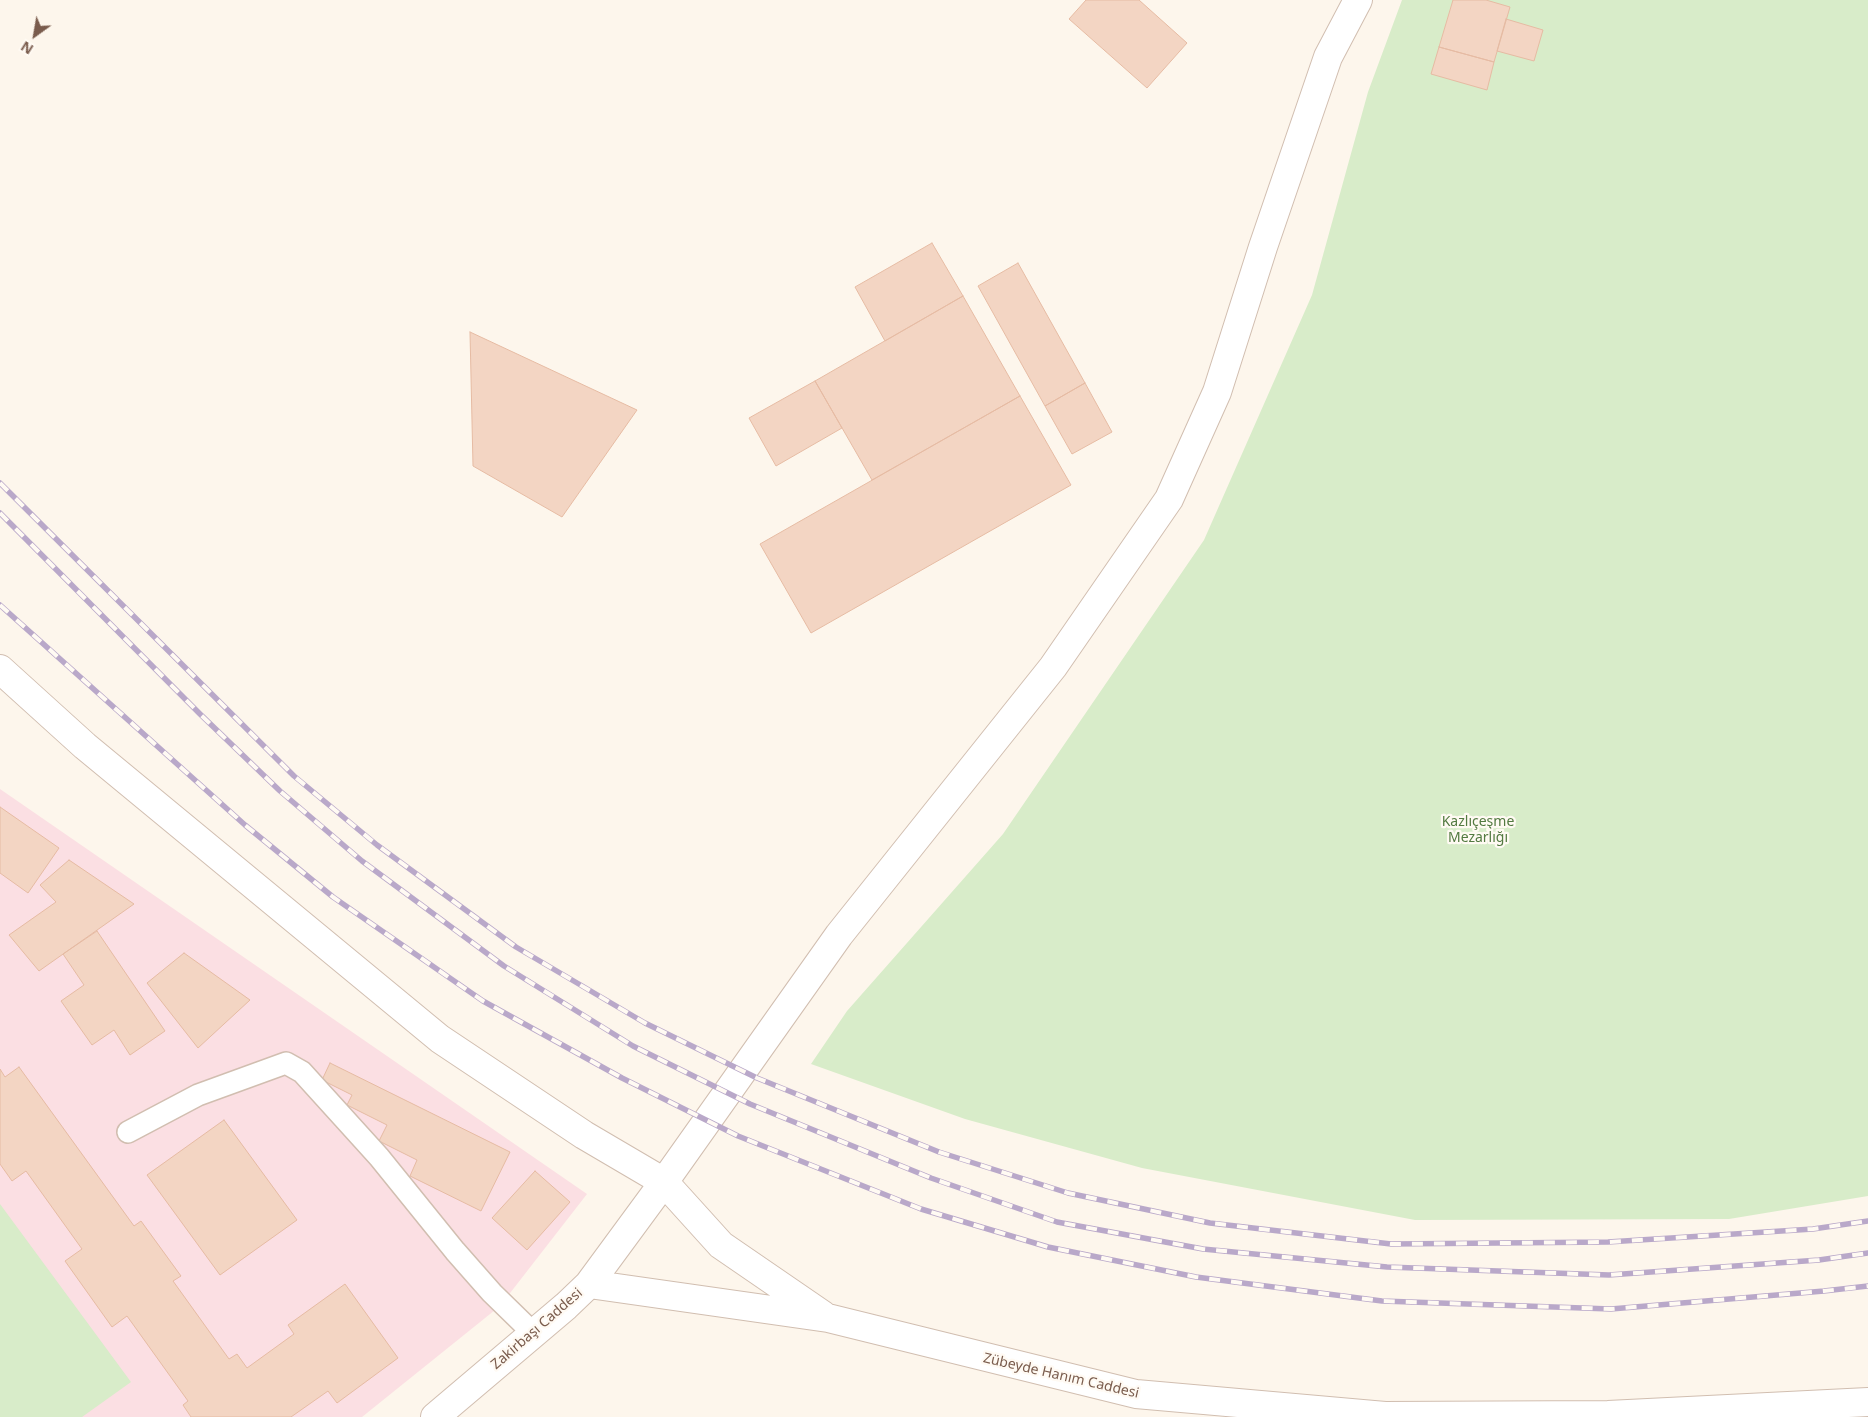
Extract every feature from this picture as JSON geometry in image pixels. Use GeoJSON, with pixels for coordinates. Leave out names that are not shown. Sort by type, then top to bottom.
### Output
{"type":"FeatureCollection","features":[{"type":"Feature","properties":{"kind":"street"},"geometry":{"type":"LineString","coordinates":[[1328,57],[1339,0]]}},
{"type":"Feature","properties":{"kind":"street"},"geometry":{"type":"LineString","coordinates":[[1328,57],[1358,0]]}},
{"type":"Feature","properties":{"kind":"street","name":"Zakirbaşı Caddesi"},"geometry":{"type":"LineString","coordinates":[[435,1417],[566,1306],[589,1284],[664,1182],[839,935],[1053,667],[1169,499],[1217,392],[1263,247],[1328,57]]}},
{"type":"Feature","properties":{"kind":"street"},"geometry":{"type":"LineString","coordinates":[[0,669],[85,746],[440,1039],[584,1135],[664,1182],[721,1245],[828,1318]]}},
{"type":"Feature","properties":{"kind":"street"},"geometry":{"type":"LineString","coordinates":[[589,1284],[828,1318]]}},
{"type":"Feature","properties":{"kind":"street","name":"Zübeyde Hanım Caddesi"},"geometry":{"type":"LineString","coordinates":[[828,1318],[1136,1394],[1385,1416],[1608,1415],[1868,1402]]}},
{"type":"Feature","properties":{"kind":"lane"},"geometry":{"type":"LineString","coordinates":[[128,1132],[198,1095],[286,1063],[302,1072],[379,1157],[455,1251],[492,1293],[533,1333]]}},
{"type":"Feature","properties":{"kind":"shaded area"},"geometry":{"type":"Polygon","coordinates":[[[0,789],[587,1194],[500,1306],[362,1417],[0,1417],[0,789]]]}},
{"type":"Feature","properties":{"kind":"green space","name":"Kazlıçeşme Mezarlığı"},"geometry":{"type":"Polygon","coordinates":[[[1402,0],[1868,0],[1868,1196],[1729,1219],[1415,1220],[1142,1168],[965,1119],[811,1064],[847,1011],[1003,834],[1204,540],[1312,295],[1368,92],[1402,0]]]}},
{"type":"Feature","properties":{"kind":"green space"},"geometry":{"type":"Polygon","coordinates":[[[0,1204],[131,1382],[82,1417],[0,1417],[0,1204]]]}},
{"type":"Feature","properties":{"kind":"building"},"geometry":{"type":"Polygon","coordinates":[[[1086,0],[1139,0],[1187,43],[1147,88],[1069,19],[1086,0]]]}},
{"type":"Feature","properties":{"kind":"building"},"geometry":{"type":"Polygon","coordinates":[[[1453,0],[1486,0],[1510,7],[1494,62],[1439,47],[1453,0]]]}},
{"type":"Feature","properties":{"kind":"building"},"geometry":{"type":"Polygon","coordinates":[[[1506,19],[1543,30],[1534,61],[1497,51],[1506,19]]]}},
{"type":"Feature","properties":{"kind":"building"},"geometry":{"type":"Polygon","coordinates":[[[1439,47],[1494,62],[1487,90],[1431,74],[1439,47]]]}},
{"type":"Feature","properties":{"kind":"building"},"geometry":{"type":"Polygon","coordinates":[[[932,243],[963,296],[885,341],[855,287],[932,243]]]}},
{"type":"Feature","properties":{"kind":"building"},"geometry":{"type":"Polygon","coordinates":[[[1018,263],[1085,383],[1045,406],[978,286],[1018,263]]]}},
{"type":"Feature","properties":{"kind":"building"},"geometry":{"type":"Polygon","coordinates":[[[963,296],[1020,396],[872,480],[815,381],[963,296]]]}},
{"type":"Feature","properties":{"kind":"building"},"geometry":{"type":"Polygon","coordinates":[[[470,332],[637,410],[562,517],[473,466],[470,332]]]}},
{"type":"Feature","properties":{"kind":"building"},"geometry":{"type":"Polygon","coordinates":[[[815,381],[842,428],[776,466],[749,418],[815,381]]]}},
{"type":"Feature","properties":{"kind":"building"},"geometry":{"type":"Polygon","coordinates":[[[1085,383],[1112,432],[1072,454],[1045,406],[1085,383]]]}},
{"type":"Feature","properties":{"kind":"building"},"geometry":{"type":"Polygon","coordinates":[[[1020,396],[1071,485],[811,633],[760,544],[1020,396]]]}},
{"type":"Feature","properties":{"kind":"building"},"geometry":{"type":"Polygon","coordinates":[[[0,807],[59,848],[28,893],[0,873],[0,807]]]}},
{"type":"Feature","properties":{"kind":"building"},"geometry":{"type":"Polygon","coordinates":[[[69,860],[134,904],[39,971],[9,935],[56,902],[40,885],[69,860]]]}},
{"type":"Feature","properties":{"kind":"building"},"geometry":{"type":"Polygon","coordinates":[[[97,931],[165,1031],[130,1055],[114,1030],[92,1045],[61,1001],[84,985],[63,954],[97,931]]]}},
{"type":"Feature","properties":{"kind":"building"},"geometry":{"type":"Polygon","coordinates":[[[184,953],[250,1000],[198,1048],[147,983],[184,953]]]}},
{"type":"Feature","properties":{"kind":"building"},"geometry":{"type":"Polygon","coordinates":[[[330,1063],[510,1152],[481,1211],[410,1176],[417,1160],[379,1141],[387,1125],[347,1105],[352,1095],[322,1080],[330,1063]]]}},
{"type":"Feature","properties":{"kind":"building"},"geometry":{"type":"Polygon","coordinates":[[[19,1067],[134,1226],[141,1221],[181,1276],[173,1281],[229,1359],[237,1354],[247,1368],[294,1334],[288,1325],[345,1284],[398,1358],[337,1403],[328,1391],[291,1417],[191,1417],[183,1405],[188,1401],[127,1316],[112,1327],[65,1261],[82,1249],[26,1171],[12,1181],[0,1164],[0,1069],[5,1077],[19,1067]]]}},
{"type":"Feature","properties":{"kind":"building"},"geometry":{"type":"Polygon","coordinates":[[[224,1120],[297,1220],[220,1275],[147,1175],[224,1120]]]}},
{"type":"Feature","properties":{"kind":"building"},"geometry":{"type":"Polygon","coordinates":[[[535,1171],[570,1202],[527,1250],[492,1218],[535,1171]]]}},
{"type":"Feature","properties":{"kind":"railway"},"geometry":{"type":"LineString","coordinates":[[0,483],[294,776],[377,845],[516,947],[645,1023],[757,1078],[939,1152],[1068,1193],[1210,1223],[1391,1244],[1608,1242],[1813,1229],[1868,1221]]}},
{"type":"Feature","properties":{"kind":"railway"},"geometry":{"type":"LineString","coordinates":[[0,513],[200,714],[280,791],[362,861],[504,966],[633,1046],[750,1104],[931,1178],[1057,1222],[1203,1249],[1387,1267],[1609,1275],[1819,1260],[1868,1253]]}},
{"type":"Feature","properties":{"kind":"railway"},"geometry":{"type":"LineString","coordinates":[[0,605],[245,825],[333,897],[483,1001],[622,1078],[738,1136],[921,1209],[1048,1247],[1196,1277],[1382,1301],[1611,1309],[1868,1286]]}}]}
